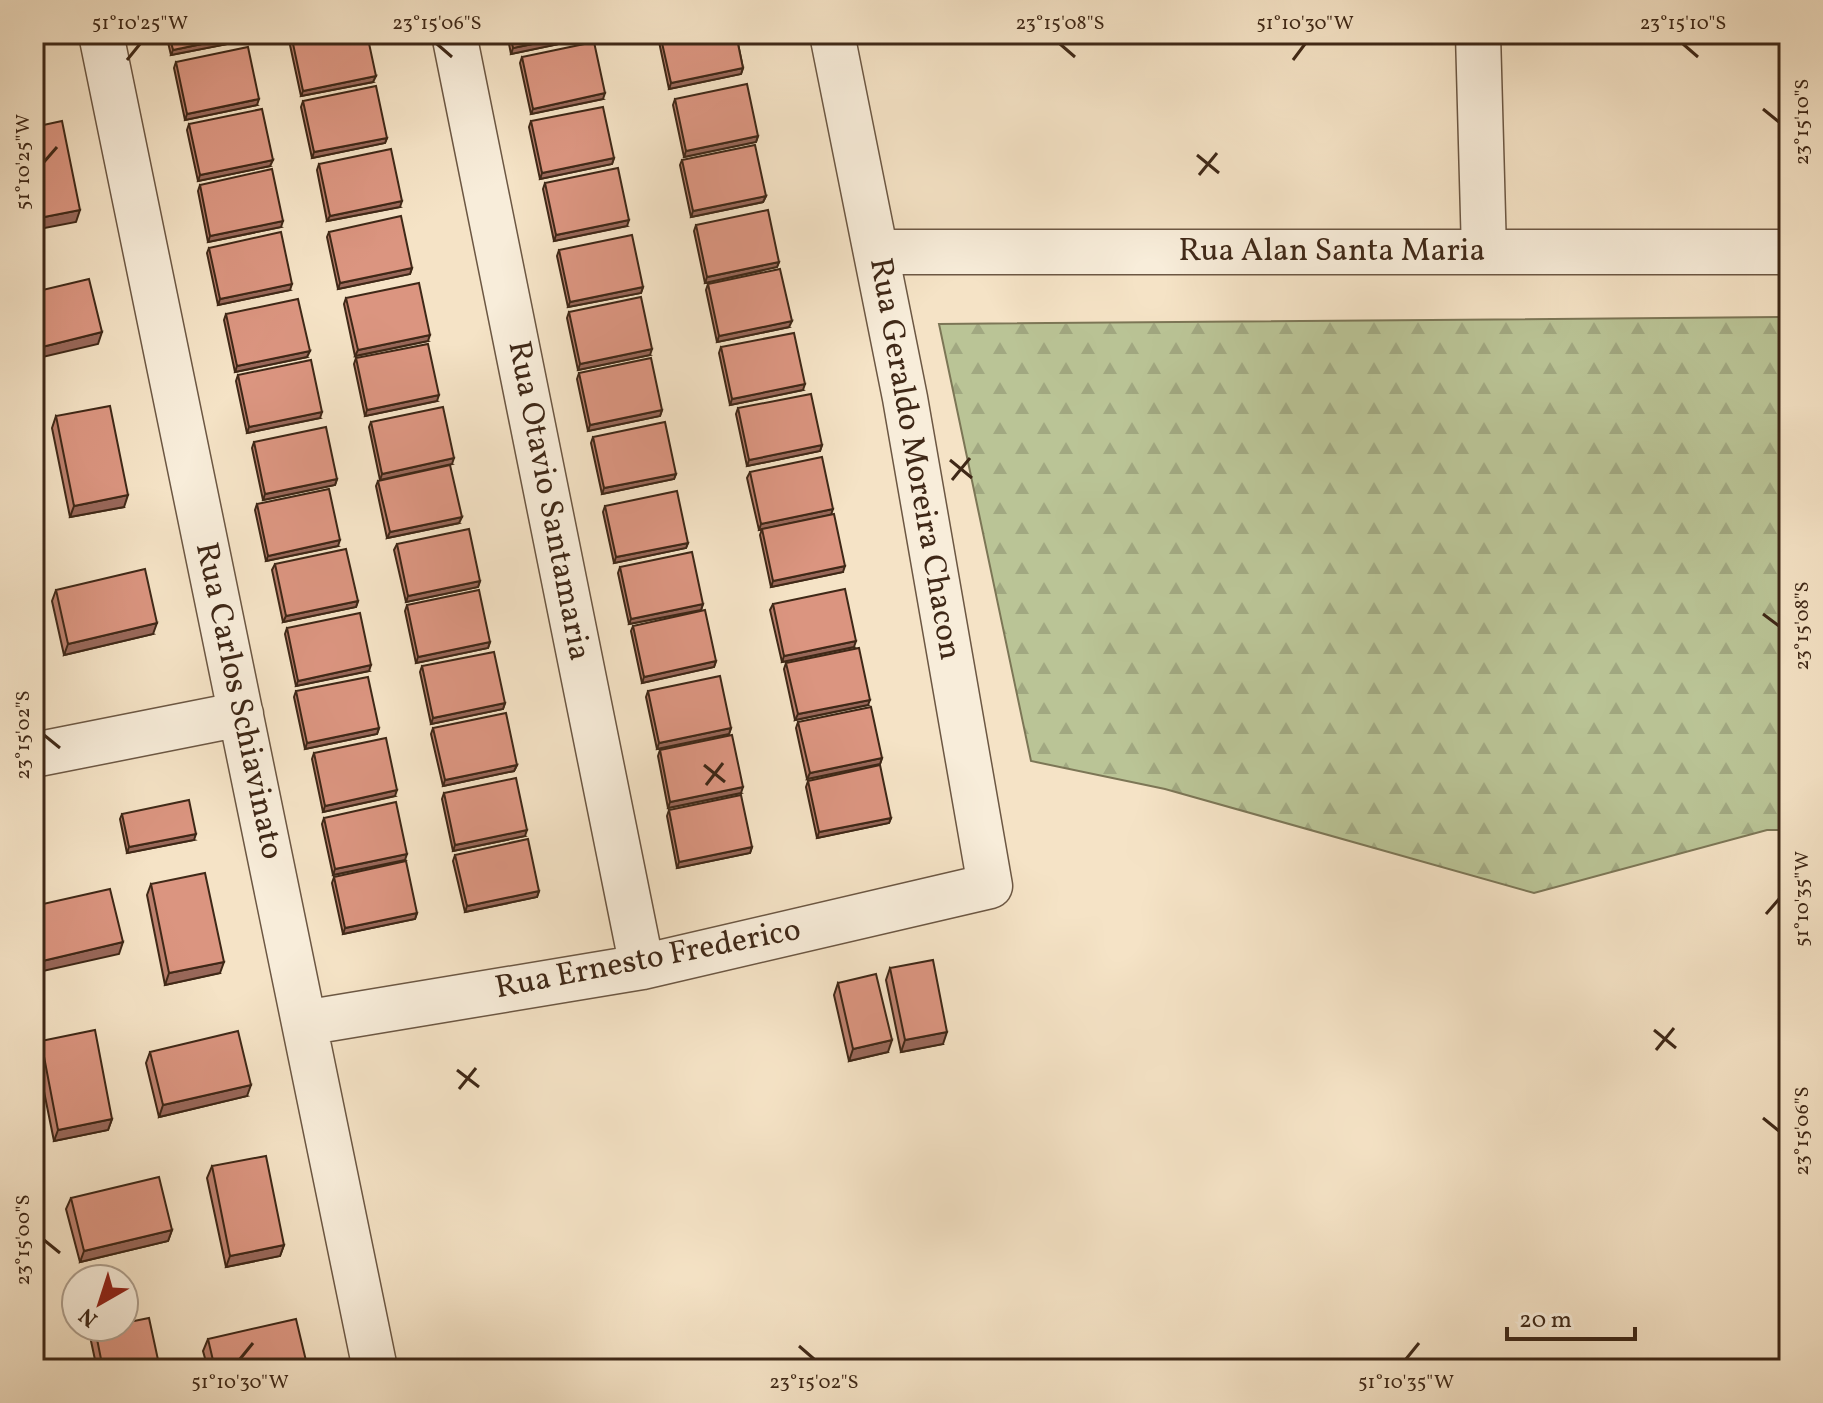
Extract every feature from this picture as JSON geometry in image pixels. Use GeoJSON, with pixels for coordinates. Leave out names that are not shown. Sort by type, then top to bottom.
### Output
{"type":"FeatureCollection","features":[{"type":"Feature","properties":{"kind":"street","name":"Rua Carlos Schiavinato"},"geometry":{"type":"LineString","coordinates":[[101,34],[375,1369]]}},
{"type":"Feature","properties":{"kind":"street","name":"Rua Otavio Santamaria"},"geometry":{"type":"LineString","coordinates":[[454,34],[642,967]]}},
{"type":"Feature","properties":{"kind":"street","name":"Rua Geraldo Moreira Chacon"},"geometry":{"type":"LineString","coordinates":[[832,34],[905,398],[990,886]]}},
{"type":"Feature","properties":{"kind":"street"},"geometry":{"type":"LineString","coordinates":[[1478,34],[1484,252]]}},
{"type":"Feature","properties":{"kind":"street","name":"Rua Alan Santa Maria"},"geometry":{"type":"LineString","coordinates":[[876,252],[1789,252]]}},
{"type":"Feature","properties":{"kind":"street"},"geometry":{"type":"LineString","coordinates":[[34,755],[241,714]]}},
{"type":"Feature","properties":{"kind":"street","name":"Rua Ernesto Frederico"},"geometry":{"type":"LineString","coordinates":[[304,1023],[642,967],[990,886]]}},
{"type":"Feature","properties":{"kind":"green space"},"geometry":{"type":"Polygon","coordinates":[[[1789,317],[1789,830],[1767,830],[1534,893],[1165,789],[1031,761],[939,324],[1789,317]]]}},
{"type":"Feature","properties":{"kind":"building"},"geometry":{"type":"Polygon","coordinates":[[[34,34],[39,34],[43,52],[34,54],[34,34]]]}},
{"type":"Feature","properties":{"kind":"building"},"geometry":{"type":"Polygon","coordinates":[[[169,34],[245,34],[245,35],[173,50],[169,34]]]}},
{"type":"Feature","properties":{"kind":"building"},"geometry":{"type":"Polygon","coordinates":[[[316,34],[367,34],[376,76],[303,91],[292,39],[316,34]]]}},
{"type":"Feature","properties":{"kind":"building"},"geometry":{"type":"Polygon","coordinates":[[[510,34],[581,34],[513,48],[510,34]]]}},
{"type":"Feature","properties":{"kind":"building"},"geometry":{"type":"Polygon","coordinates":[[[660,34],[736,34],[743,68],[671,83],[660,34]]]}},
{"type":"Feature","properties":{"kind":"building"},"geometry":{"type":"Polygon","coordinates":[[[594,42],[605,93],[533,109],[522,57],[594,42]]]}},
{"type":"Feature","properties":{"kind":"building"},"geometry":{"type":"Polygon","coordinates":[[[248,47],[259,99],[187,114],[176,62],[248,47]]]}},
{"type":"Feature","properties":{"kind":"building"},"geometry":{"type":"Polygon","coordinates":[[[747,84],[758,136],[686,151],[675,99],[747,84]]]}},
{"type":"Feature","properties":{"kind":"building"},"geometry":{"type":"Polygon","coordinates":[[[376,86],[387,138],[314,152],[303,101],[376,86]]]}},
{"type":"Feature","properties":{"kind":"building"},"geometry":{"type":"Polygon","coordinates":[[[603,107],[614,158],[542,173],[531,121],[603,107]]]}},
{"type":"Feature","properties":{"kind":"building"},"geometry":{"type":"Polygon","coordinates":[[[262,109],[273,160],[200,175],[189,124],[262,109]]]}},
{"type":"Feature","properties":{"kind":"building"},"geometry":{"type":"Polygon","coordinates":[[[62,121],[80,210],[34,219],[34,127],[62,121]]]}},
{"type":"Feature","properties":{"kind":"building"},"geometry":{"type":"Polygon","coordinates":[[[755,145],[766,196],[693,211],[682,160],[755,145]]]}},
{"type":"Feature","properties":{"kind":"building"},"geometry":{"type":"Polygon","coordinates":[[[391,149],[402,201],[330,216],[319,164],[391,149]]]}},
{"type":"Feature","properties":{"kind":"building"},"geometry":{"type":"Polygon","coordinates":[[[618,168],[629,220],[556,235],[545,183],[618,168]]]}},
{"type":"Feature","properties":{"kind":"building"},"geometry":{"type":"Polygon","coordinates":[[[272,169],[283,221],[210,236],[200,185],[272,169]]]}},
{"type":"Feature","properties":{"kind":"building"},"geometry":{"type":"Polygon","coordinates":[[[768,210],[779,262],[707,277],[696,225],[768,210]]]}},
{"type":"Feature","properties":{"kind":"building"},"geometry":{"type":"Polygon","coordinates":[[[401,216],[412,268],[340,283],[329,232],[401,216]]]}},
{"type":"Feature","properties":{"kind":"building"},"geometry":{"type":"Polygon","coordinates":[[[281,232],[292,284],[220,299],[209,248],[281,232]]]}},
{"type":"Feature","properties":{"kind":"building"},"geometry":{"type":"Polygon","coordinates":[[[632,235],[643,287],[570,302],[559,250],[632,235]]]}},
{"type":"Feature","properties":{"kind":"building"},"geometry":{"type":"Polygon","coordinates":[[[780,269],[792,321],[719,336],[708,284],[780,269]]]}},
{"type":"Feature","properties":{"kind":"building"},"geometry":{"type":"Polygon","coordinates":[[[89,279],[102,332],[34,349],[34,292],[89,279]]]}},
{"type":"Feature","properties":{"kind":"building"},"geometry":{"type":"Polygon","coordinates":[[[419,283],[430,335],[358,350],[346,298],[419,283]]]}},
{"type":"Feature","properties":{"kind":"building"},"geometry":{"type":"Polygon","coordinates":[[[641,297],[652,349],[580,364],[569,312],[641,297]]]}},
{"type":"Feature","properties":{"kind":"building"},"geometry":{"type":"Polygon","coordinates":[[[298,299],[310,351],[237,366],[226,314],[298,299]]]}},
{"type":"Feature","properties":{"kind":"building"},"geometry":{"type":"Polygon","coordinates":[[[794,333],[805,384],[732,399],[721,347],[794,333]]]}},
{"type":"Feature","properties":{"kind":"building"},"geometry":{"type":"Polygon","coordinates":[[[428,344],[439,395],[367,410],[356,358],[428,344]]]}},
{"type":"Feature","properties":{"kind":"building"},"geometry":{"type":"Polygon","coordinates":[[[651,358],[662,410],[590,425],[579,373],[651,358]]]}},
{"type":"Feature","properties":{"kind":"building"},"geometry":{"type":"Polygon","coordinates":[[[311,360],[322,412],[249,427],[238,375],[311,360]]]}},
{"type":"Feature","properties":{"kind":"building"},"geometry":{"type":"Polygon","coordinates":[[[811,394],[822,445],[749,460],[738,408],[811,394]]]}},
{"type":"Feature","properties":{"kind":"building"},"geometry":{"type":"Polygon","coordinates":[[[110,406],[128,495],[74,506],[56,416],[110,406]]]}},
{"type":"Feature","properties":{"kind":"building"},"geometry":{"type":"Polygon","coordinates":[[[443,407],[454,458],[382,474],[371,422],[443,407]]]}},
{"type":"Feature","properties":{"kind":"building"},"geometry":{"type":"Polygon","coordinates":[[[665,422],[676,474],[604,488],[593,437],[665,422]]]}},
{"type":"Feature","properties":{"kind":"building"},"geometry":{"type":"Polygon","coordinates":[[[326,427],[337,479],[265,494],[254,442],[326,427]]]}},
{"type":"Feature","properties":{"kind":"building"},"geometry":{"type":"Polygon","coordinates":[[[822,457],[833,509],[761,524],[750,472],[822,457]]]}},
{"type":"Feature","properties":{"kind":"building"},"geometry":{"type":"Polygon","coordinates":[[[450,465],[462,517],[390,532],[378,481],[450,465]]]}},
{"type":"Feature","properties":{"kind":"building"},"geometry":{"type":"Polygon","coordinates":[[[329,489],[340,540],[268,556],[257,504],[329,489]]]}},
{"type":"Feature","properties":{"kind":"building"},"geometry":{"type":"Polygon","coordinates":[[[677,491],[688,543],[616,557],[605,506],[677,491]]]}},
{"type":"Feature","properties":{"kind":"building"},"geometry":{"type":"Polygon","coordinates":[[[834,514],[845,566],[773,581],[762,529],[834,514]]]}},
{"type":"Feature","properties":{"kind":"building"},"geometry":{"type":"Polygon","coordinates":[[[469,529],[480,581],[408,596],[397,544],[469,529]]]}},
{"type":"Feature","properties":{"kind":"building"},"geometry":{"type":"Polygon","coordinates":[[[346,549],[358,601],[286,616],[275,564],[346,549]]]}},
{"type":"Feature","properties":{"kind":"building"},"geometry":{"type":"Polygon","coordinates":[[[692,552],[703,604],[631,619],[620,567],[692,552]]]}},
{"type":"Feature","properties":{"kind":"building"},"geometry":{"type":"Polygon","coordinates":[[[145,569],[157,623],[68,644],[56,590],[145,569]]]}},
{"type":"Feature","properties":{"kind":"building"},"geometry":{"type":"Polygon","coordinates":[[[845,589],[856,641],[784,656],[773,604],[845,589]]]}},
{"type":"Feature","properties":{"kind":"building"},"geometry":{"type":"Polygon","coordinates":[[[479,590],[490,642],[418,657],[407,605],[479,590]]]}},
{"type":"Feature","properties":{"kind":"building"},"geometry":{"type":"Polygon","coordinates":[[[705,610],[716,661],[644,677],[633,626],[705,610]]]}},
{"type":"Feature","properties":{"kind":"building"},"geometry":{"type":"Polygon","coordinates":[[[360,613],[371,665],[298,681],[287,628],[360,613]]]}},
{"type":"Feature","properties":{"kind":"building"},"geometry":{"type":"Polygon","coordinates":[[[859,648],[870,700],[798,714],[786,663],[859,648]]]}},
{"type":"Feature","properties":{"kind":"building"},"geometry":{"type":"Polygon","coordinates":[[[494,652],[505,703],[433,718],[422,666],[494,652]]]}},
{"type":"Feature","properties":{"kind":"building"},"geometry":{"type":"Polygon","coordinates":[[[720,676],[731,728],[659,743],[648,691],[720,676]]]}},
{"type":"Feature","properties":{"kind":"building"},"geometry":{"type":"Polygon","coordinates":[[[368,677],[379,728],[307,743],[296,691],[368,677]]]}},
{"type":"Feature","properties":{"kind":"building"},"geometry":{"type":"Polygon","coordinates":[[[871,707],[882,758],[810,773],[798,722],[871,707]]]}},
{"type":"Feature","properties":{"kind":"building"},"geometry":{"type":"Polygon","coordinates":[[[506,713],[517,765],[445,780],[433,728],[506,713]]]}},
{"type":"Feature","properties":{"kind":"building"},"geometry":{"type":"Polygon","coordinates":[[[732,735],[743,787],[670,802],[660,750],[732,735]]]}},
{"type":"Feature","properties":{"kind":"building"},"geometry":{"type":"Polygon","coordinates":[[[386,738],[397,790],[325,806],[314,753],[386,738]]]}},
{"type":"Feature","properties":{"kind":"building"},"geometry":{"type":"Polygon","coordinates":[[[880,765],[891,818],[819,832],[808,781],[880,765]]]}},
{"type":"Feature","properties":{"kind":"building"},"geometry":{"type":"Polygon","coordinates":[[[516,778],[527,830],[455,845],[444,793],[516,778]]]}},
{"type":"Feature","properties":{"kind":"building"},"geometry":{"type":"Polygon","coordinates":[[[741,795],[752,847],[679,862],[669,810],[741,795]]]}},
{"type":"Feature","properties":{"kind":"building"},"geometry":{"type":"Polygon","coordinates":[[[189,800],[196,834],[129,847],[122,814],[189,800]]]}},
{"type":"Feature","properties":{"kind":"building"},"geometry":{"type":"Polygon","coordinates":[[[396,802],[407,854],[335,869],[324,818],[396,802]]]}},
{"type":"Feature","properties":{"kind":"building"},"geometry":{"type":"Polygon","coordinates":[[[528,839],[539,891],[467,906],[455,855],[528,839]]]}},
{"type":"Feature","properties":{"kind":"building"},"geometry":{"type":"Polygon","coordinates":[[[406,861],[417,913],[345,928],[334,877],[406,861]]]}},
{"type":"Feature","properties":{"kind":"building"},"geometry":{"type":"Polygon","coordinates":[[[205,873],[224,962],[169,973],[151,884],[205,873]]]}},
{"type":"Feature","properties":{"kind":"building"},"geometry":{"type":"Polygon","coordinates":[[[110,889],[123,942],[34,963],[34,906],[110,889]]]}},
{"type":"Feature","properties":{"kind":"building"},"geometry":{"type":"Polygon","coordinates":[[[933,960],[947,1032],[905,1040],[890,968],[933,960]]]}},
{"type":"Feature","properties":{"kind":"building"},"geometry":{"type":"Polygon","coordinates":[[[876,974],[892,1040],[853,1049],[838,983],[876,974]]]}},
{"type":"Feature","properties":{"kind":"building"},"geometry":{"type":"Polygon","coordinates":[[[95,1030],[112,1119],[58,1130],[41,1041],[95,1030]]]}},
{"type":"Feature","properties":{"kind":"building"},"geometry":{"type":"Polygon","coordinates":[[[238,1031],[251,1085],[163,1105],[150,1052],[238,1031]]]}},
{"type":"Feature","properties":{"kind":"building"},"geometry":{"type":"Polygon","coordinates":[[[266,1156],[284,1245],[230,1256],[212,1166],[266,1156]]]}},
{"type":"Feature","properties":{"kind":"building"},"geometry":{"type":"Polygon","coordinates":[[[159,1177],[172,1230],[84,1251],[71,1198],[159,1177]]]}},
{"type":"Feature","properties":{"kind":"building"},"geometry":{"type":"Polygon","coordinates":[[[149,1318],[160,1369],[103,1369],[98,1343],[140,1343],[140,1320],[149,1318]]]}},
{"type":"Feature","properties":{"kind":"building"},"geometry":{"type":"Polygon","coordinates":[[[296,1319],[308,1369],[215,1369],[208,1339],[296,1319]]]}}]}
